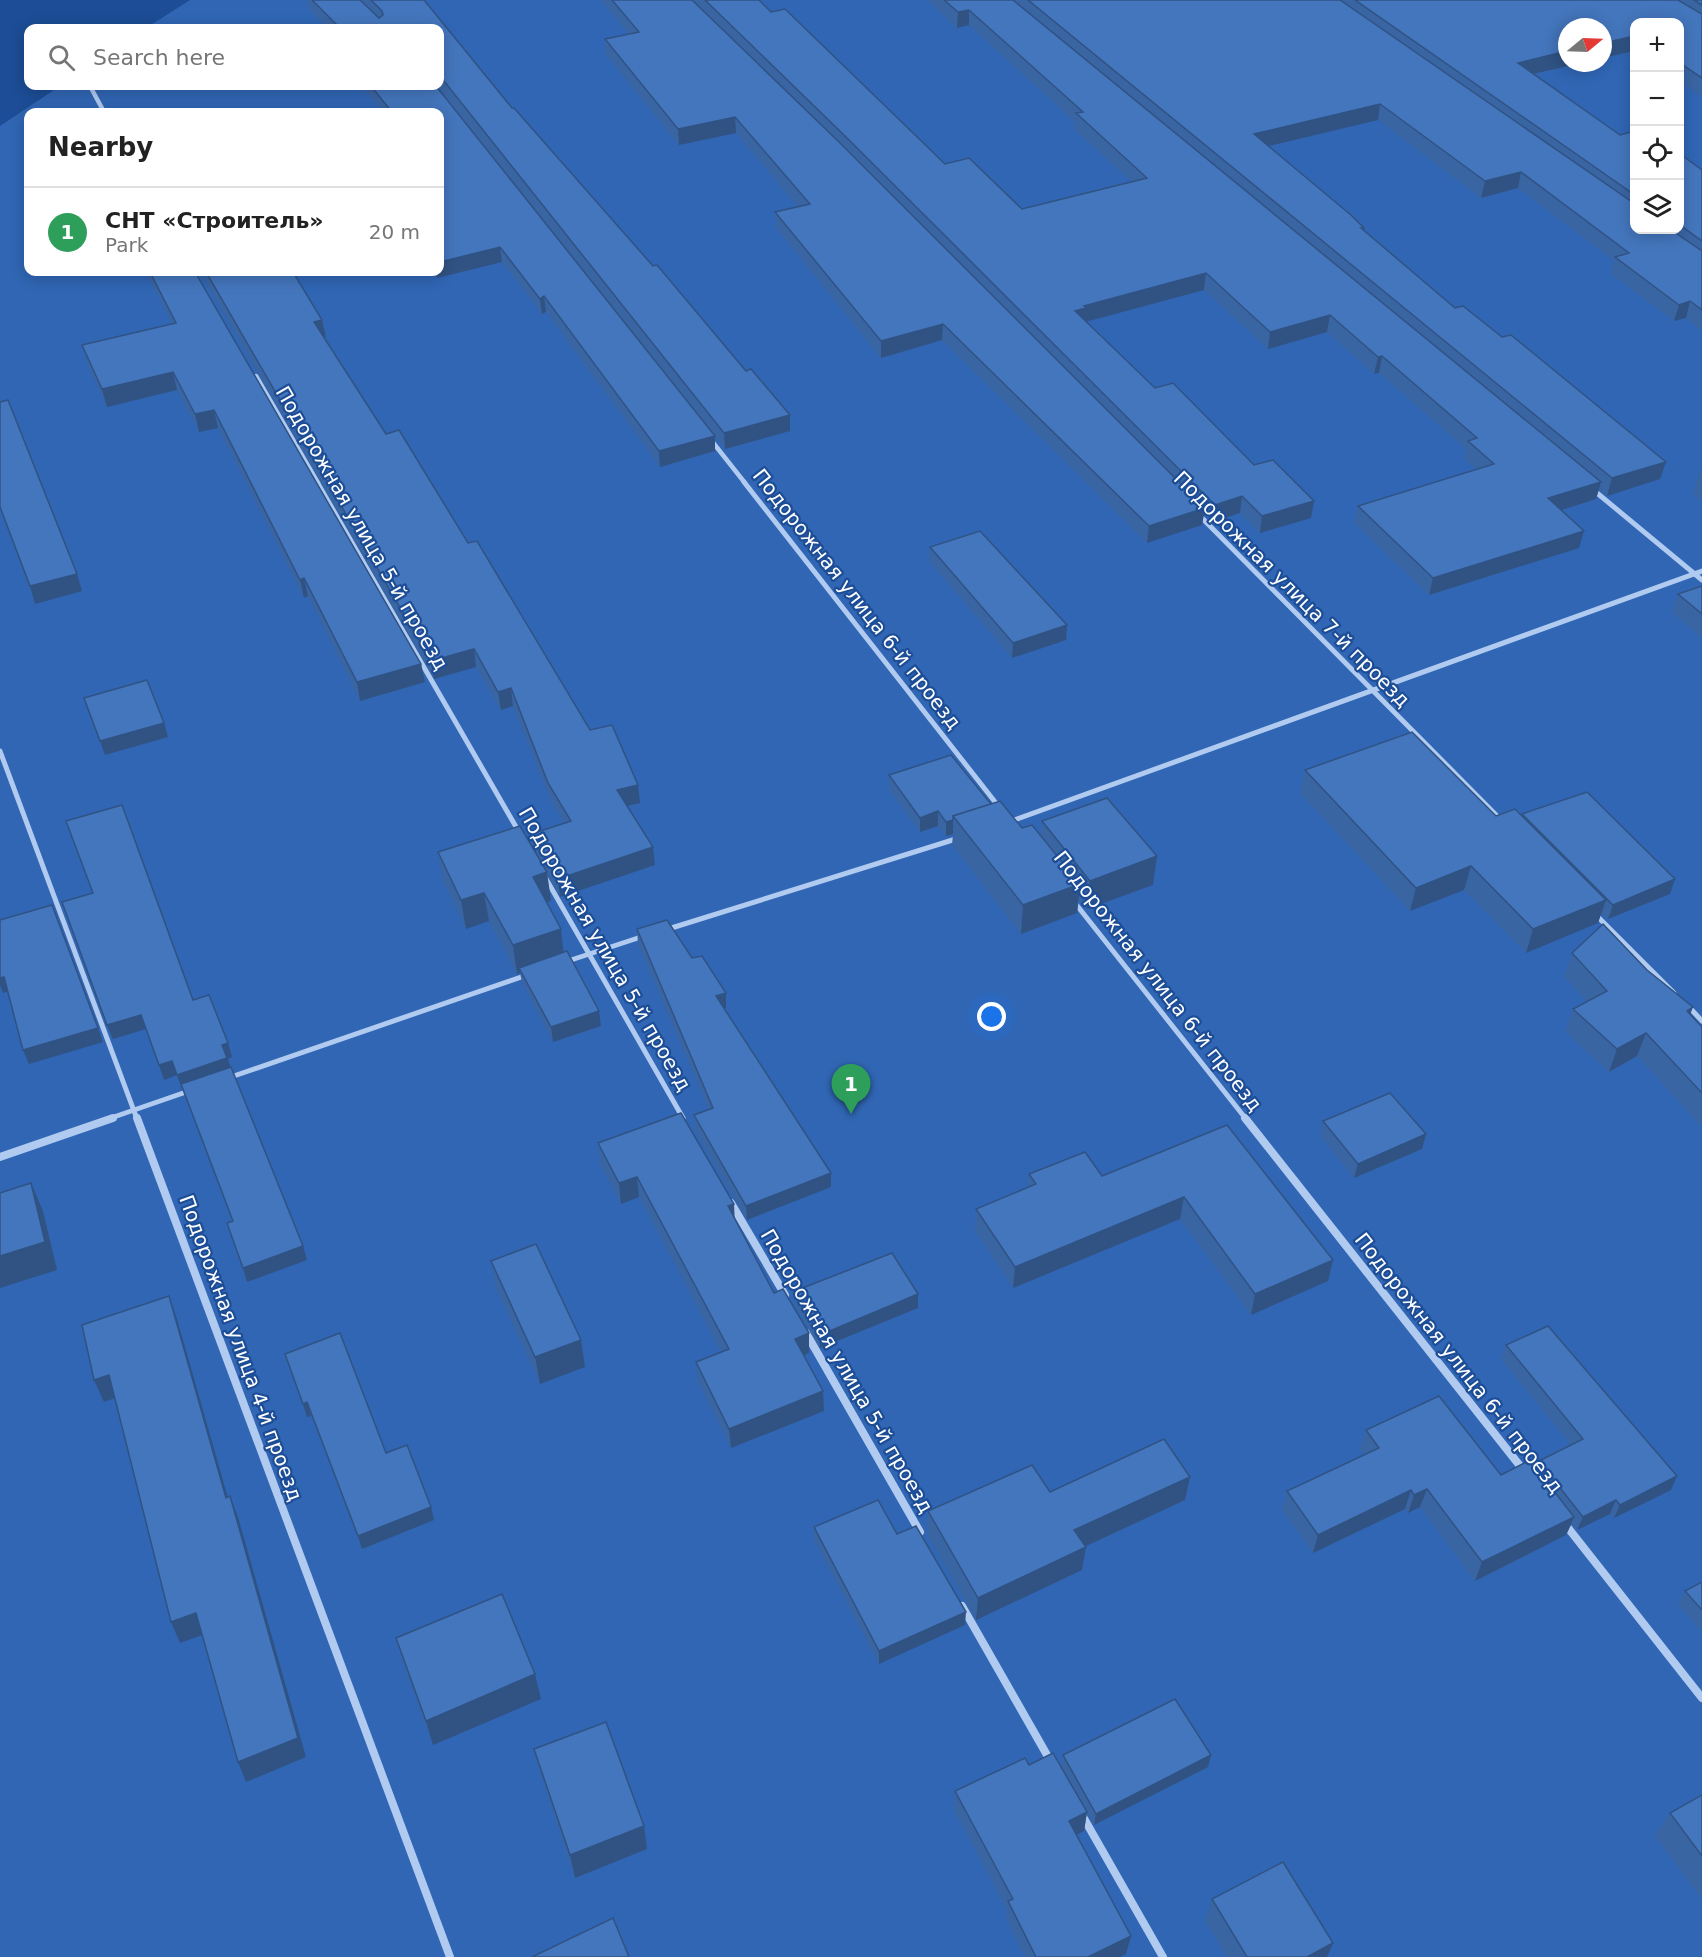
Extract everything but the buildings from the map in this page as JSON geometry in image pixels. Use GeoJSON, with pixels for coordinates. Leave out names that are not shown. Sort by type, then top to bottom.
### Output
{"type":"FeatureCollection","features":[{"type":"Feature","properties":{"kind":"street"},"geometry":{"type":"LineString","coordinates":[[92,90],[102,108]]}},
{"type":"Feature","properties":{"kind":"street","name":"Подорожная улица 5-й проезд"},"geometry":{"type":"LineString","coordinates":[[249,364],[523,840]]}},
{"type":"Feature","properties":{"kind":"street","name":"Подорожная улица 6-й проезд"},"geometry":{"type":"LineString","coordinates":[[707,435],[1018,831]]}},
{"type":"Feature","properties":{"kind":"street"},"geometry":{"type":"LineString","coordinates":[[1583,482],[1702,580]]}},
{"type":"Feature","properties":{"kind":"street","name":"Подорожная улица 7-й проезд"},"geometry":{"type":"LineString","coordinates":[[1195,512],[1507,826]]}},
{"type":"Feature","properties":{"kind":"street"},"geometry":{"type":"LineString","coordinates":[[999,825],[1702,571]]}},
{"type":"Feature","properties":{"kind":"street","name":"Подорожная улица 4-й проезд"},"geometry":{"type":"LineString","coordinates":[[0,751],[450,1957]]}},
{"type":"Feature","properties":{"kind":"street"},"geometry":{"type":"LineString","coordinates":[[556,965],[965,836]]}},
{"type":"Feature","properties":{"kind":"street","name":"Подорожная улица 5-й проезд"},"geometry":{"type":"LineString","coordinates":[[541,871],[690,1130]]}},
{"type":"Feature","properties":{"kind":"street","name":"Подорожная улица 6-й проезд"},"geometry":{"type":"LineString","coordinates":[[1069,896],[1526,1474]]}},
{"type":"Feature","properties":{"kind":"street"},"geometry":{"type":"LineString","coordinates":[[1592,911],[1677,995]]}},
{"type":"Feature","properties":{"kind":"street"},"geometry":{"type":"LineString","coordinates":[[223,1079],[534,973]]}},
{"type":"Feature","properties":{"kind":"street"},"geometry":{"type":"LineString","coordinates":[[1685,1004],[1702,1021]]}},
{"type":"Feature","properties":{"kind":"street"},"geometry":{"type":"LineString","coordinates":[[0,1157],[201,1087]]}},
{"type":"Feature","properties":{"kind":"street","name":"Подорожная улица 5-й проезд"},"geometry":{"type":"LineString","coordinates":[[725,1192],[790,1305]]}},
{"type":"Feature","properties":{"kind":"street","name":"Подорожная улица 5-й проезд"},"geometry":{"type":"LineString","coordinates":[[802,1326],[926,1543]]}},
{"type":"Feature","properties":{"kind":"street","name":"Подорожная улица 6-й проезд"},"geometry":{"type":"LineString","coordinates":[[1562,1521],[1702,1698]]}},
{"type":"Feature","properties":{"kind":"street"},"geometry":{"type":"LineString","coordinates":[[956,1595],[1056,1771]]}},
{"type":"Feature","properties":{"kind":"street"},"geometry":{"type":"LineString","coordinates":[[1080,1812],[1163,1957]]}},
{"type":"Feature","properties":{"kind":"shaded area"},"geometry":{"type":"Polygon","coordinates":[[[190,0],[1702,0],[1702,1957],[0,1957],[0,126],[24,110],[24,276],[444,276],[444,108],[27,108],[54,90],[444,90],[444,24],[152,24],[190,0]]]}},
{"type":"Feature","properties":{"kind":"place","name":"СНТ «Строитель»"},"geometry":{"type":"Point","coordinates":[851,1114]}}]}
